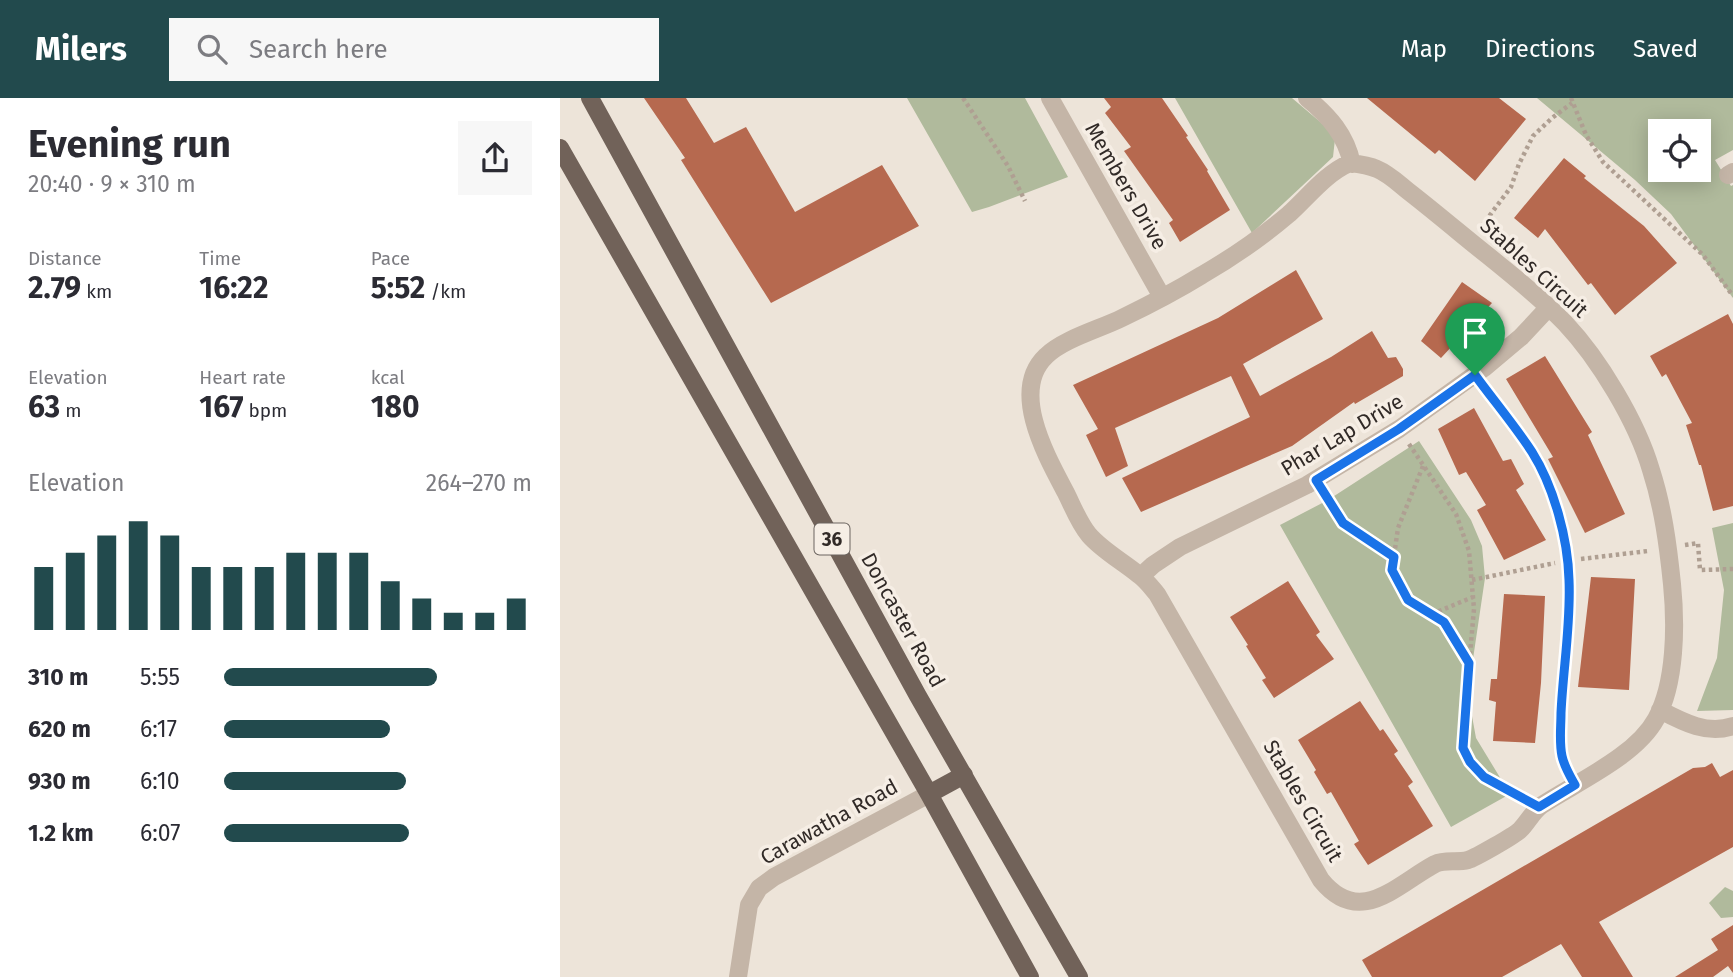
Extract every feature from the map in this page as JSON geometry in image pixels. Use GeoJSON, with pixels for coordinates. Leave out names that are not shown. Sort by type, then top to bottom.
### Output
{"type":"FeatureCollection","features":[{"type":"Feature","properties":{"kind":"main road","name":"Doncaster Road"},"geometry":{"type":"LineString","coordinates":[[590,98],[918,696],[1079,977]]}},
{"type":"Feature","properties":{"kind":"main road","name":"36"},"geometry":{"type":"LineString","coordinates":[[560,148],[929,794],[1030,977]]}},
{"type":"Feature","properties":{"kind":"main road"},"geometry":{"type":"LineString","coordinates":[[929,794],[964,775]]}},
{"type":"Feature","properties":{"kind":"street","name":"Members Drive"},"geometry":{"type":"LineString","coordinates":[[1049,98],[1163,297]]}},
{"type":"Feature","properties":{"kind":"street"},"geometry":{"type":"LineString","coordinates":[[1307,98],[1334,123],[1347,145],[1352,164]]}},
{"type":"Feature","properties":{"kind":"street","name":"Stables Circuit"},"geometry":{"type":"LineString","coordinates":[[1352,164],[1375,168],[1387,174],[1549,307],[1601,369],[1638,435],[1660,500],[1669,548],[1674,635],[1666,692],[1656,720],[1639,741],[1615,760],[1539,807],[1519,831],[1468,860],[1438,862],[1386,895],[1369,901],[1354,903],[1340,898],[1328,888],[1157,594],[1141,576],[1115,558],[1087,533],[1045,454],[1036,429],[1030,390],[1033,376],[1044,357],[1062,345],[1163,297],[1230,259],[1261,237],[1331,174],[1352,164]]}},
{"type":"Feature","properties":{"kind":"street","name":"Phar Lap Drive"},"geometry":{"type":"LineString","coordinates":[[1141,576],[1180,547],[1316,480],[1399,429],[1475,375],[1521,337],[1549,307]]}},
{"type":"Feature","properties":{"kind":"street"},"geometry":{"type":"LineString","coordinates":[[1660,710],[1684,723],[1703,728],[1733,726]]}},
{"type":"Feature","properties":{"kind":"street","name":"Carawatha Road"},"geometry":{"type":"LineString","coordinates":[[738,977],[749,905],[759,888],[774,877],[929,794]]}},
{"type":"Feature","properties":{"kind":"lane"},"geometry":{"type":"LineString","coordinates":[[1475,375],[1533,453],[1556,506],[1569,577],[1560,742],[1562,757],[1575,785]]}},
{"type":"Feature","properties":{"kind":"path"},"geometry":{"type":"LineString","coordinates":[[963,98],[1008,166],[1025,201]]}},
{"type":"Feature","properties":{"kind":"path"},"geometry":{"type":"LineString","coordinates":[[1470,241],[1511,187],[1533,136],[1572,101],[1586,135],[1603,162],[1703,255],[1733,296]]}},
{"type":"Feature","properties":{"kind":"path"},"geometry":{"type":"LineString","coordinates":[[1399,429],[1456,514],[1469,551],[1474,609],[1463,748],[1470,762],[1484,777],[1539,807]]}},
{"type":"Feature","properties":{"kind":"path"},"geometry":{"type":"LineString","coordinates":[[1423,465],[1398,528],[1392,570],[1408,600],[1444,622],[1469,663]]}},
{"type":"Feature","properties":{"kind":"path"},"geometry":{"type":"LineString","coordinates":[[1316,480],[1343,523],[1394,557]]}},
{"type":"Feature","properties":{"kind":"path"},"geometry":{"type":"LineString","coordinates":[[1472,580],[1567,561],[1698,543],[1700,570],[1733,569]]}},
{"type":"Feature","properties":{"kind":"path"},"geometry":{"type":"LineString","coordinates":[[1432,614],[1473,597]]}},
{"type":"Feature","properties":{"kind":"green space"},"geometry":{"type":"Polygon","coordinates":[[[907,98],[1025,98],[1068,177],[972,212],[907,98]]]}},
{"type":"Feature","properties":{"kind":"green space"},"geometry":{"type":"Polygon","coordinates":[[[1175,98],[1292,98],[1325,126],[1335,139],[1333,157],[1252,233],[1175,98]]]}},
{"type":"Feature","properties":{"kind":"green space"},"geometry":{"type":"Polygon","coordinates":[[[1537,98],[1733,98],[1733,150],[1715,160],[1731,186],[1733,185],[1733,298],[1671,214],[1635,180],[1537,98]]]}},
{"type":"Feature","properties":{"kind":"green space"},"geometry":{"type":"Polygon","coordinates":[[[1419,441],[1471,520],[1482,546],[1485,578],[1473,659],[1472,716],[1476,738],[1510,794],[1451,827],[1280,525],[1328,500],[1419,441]]]}},
{"type":"Feature","properties":{"kind":"green space"},"geometry":{"type":"Polygon","coordinates":[[[1733,523],[1733,710],[1697,711],[1717,658],[1724,590],[1712,528],[1733,523]]]}},
{"type":"Feature","properties":{"kind":"green space"},"geometry":{"type":"Polygon","coordinates":[[[1725,887],[1733,891],[1733,917],[1721,918],[1709,903],[1725,887]]]}},
{"type":"Feature","properties":{"kind":"building"},"geometry":{"type":"Polygon","coordinates":[[[644,98],[686,98],[714,143],[746,127],[795,212],[882,165],[919,226],[771,303],[681,160],[685,158],[644,98]]]}},
{"type":"Feature","properties":{"kind":"building"},"geometry":{"type":"Polygon","coordinates":[[[1104,98],[1162,98],[1188,136],[1186,137],[1230,210],[1180,242],[1169,223],[1173,220],[1124,151],[1131,147],[1105,113],[1111,107],[1104,98]]]}},
{"type":"Feature","properties":{"kind":"building"},"geometry":{"type":"Polygon","coordinates":[[[1367,98],[1499,98],[1526,119],[1475,181],[1439,150],[1435,154],[1367,98]]]}},
{"type":"Feature","properties":{"kind":"building"},"geometry":{"type":"Polygon","coordinates":[[[1564,158],[1586,176],[1584,178],[1644,226],[1677,263],[1615,315],[1545,229],[1538,238],[1514,218],[1564,158]]]}},
{"type":"Feature","properties":{"kind":"building"},"geometry":{"type":"Polygon","coordinates":[[[1296,270],[1323,319],[1243,364],[1260,396],[1372,331],[1388,358],[1396,357],[1403,369],[1403,376],[1355,404],[1354,402],[1292,446],[1141,512],[1122,478],[1250,417],[1231,376],[1115,428],[1128,466],[1106,477],[1086,435],[1098,429],[1073,385],[1218,318],[1296,270]]]}},
{"type":"Feature","properties":{"kind":"building"},"geometry":{"type":"Polygon","coordinates":[[[1462,282],[1492,303],[1441,358],[1421,341],[1462,282]]]}},
{"type":"Feature","properties":{"kind":"building"},"geometry":{"type":"Polygon","coordinates":[[[1728,314],[1733,324],[1733,506],[1713,511],[1701,465],[1686,425],[1692,423],[1666,374],[1662,377],[1650,356],[1728,314]]]}},
{"type":"Feature","properties":{"kind":"building"},"geometry":{"type":"Polygon","coordinates":[[[1545,356],[1592,432],[1588,435],[1625,514],[1585,533],[1548,459],[1553,457],[1506,379],[1545,356]]]}},
{"type":"Feature","properties":{"kind":"building"},"geometry":{"type":"Polygon","coordinates":[[[1474,408],[1503,461],[1511,459],[1524,484],[1516,490],[1546,540],[1504,560],[1477,510],[1486,505],[1466,472],[1459,475],[1438,429],[1474,408]]]}},
{"type":"Feature","properties":{"kind":"building"},"geometry":{"type":"Polygon","coordinates":[[[1591,577],[1635,579],[1629,690],[1578,687],[1591,577]]]}},
{"type":"Feature","properties":{"kind":"building"},"geometry":{"type":"Polygon","coordinates":[[[1288,581],[1320,632],[1316,635],[1334,659],[1274,698],[1262,680],[1266,678],[1230,617],[1288,581]]]}},
{"type":"Feature","properties":{"kind":"building"},"geometry":{"type":"Polygon","coordinates":[[[1504,594],[1545,596],[1535,743],[1493,741],[1496,702],[1489,700],[1491,679],[1497,679],[1504,594]]]}},
{"type":"Feature","properties":{"kind":"building"},"geometry":{"type":"Polygon","coordinates":[[[1360,701],[1380,731],[1383,729],[1398,751],[1394,754],[1413,782],[1408,786],[1433,826],[1368,865],[1354,844],[1359,841],[1331,792],[1327,794],[1298,740],[1360,701]]]}},
{"type":"Feature","properties":{"kind":"building"},"geometry":{"type":"Polygon","coordinates":[[[1712,763],[1720,777],[1733,770],[1733,847],[1599,922],[1633,977],[1582,977],[1561,944],[1502,977],[1372,977],[1362,960],[1693,768],[1712,763]]]}},
{"type":"Feature","properties":{"kind":"building"},"geometry":{"type":"Polygon","coordinates":[[[1733,925],[1733,973],[1728,966],[1713,977],[1675,977],[1718,950],[1711,939],[1733,925]]]}},
{"type":"Feature","properties":{"kind":"route"},"geometry":{"type":"LineString","coordinates":[[1475,375],[1533,453],[1556,506],[1565,542],[1569,608],[1560,742],[1562,757],[1575,785],[1539,807],[1484,777],[1470,762],[1463,748],[1469,663],[1444,622],[1408,600],[1392,570],[1394,557],[1343,523],[1316,480],[1399,429],[1475,375]]}}]}
